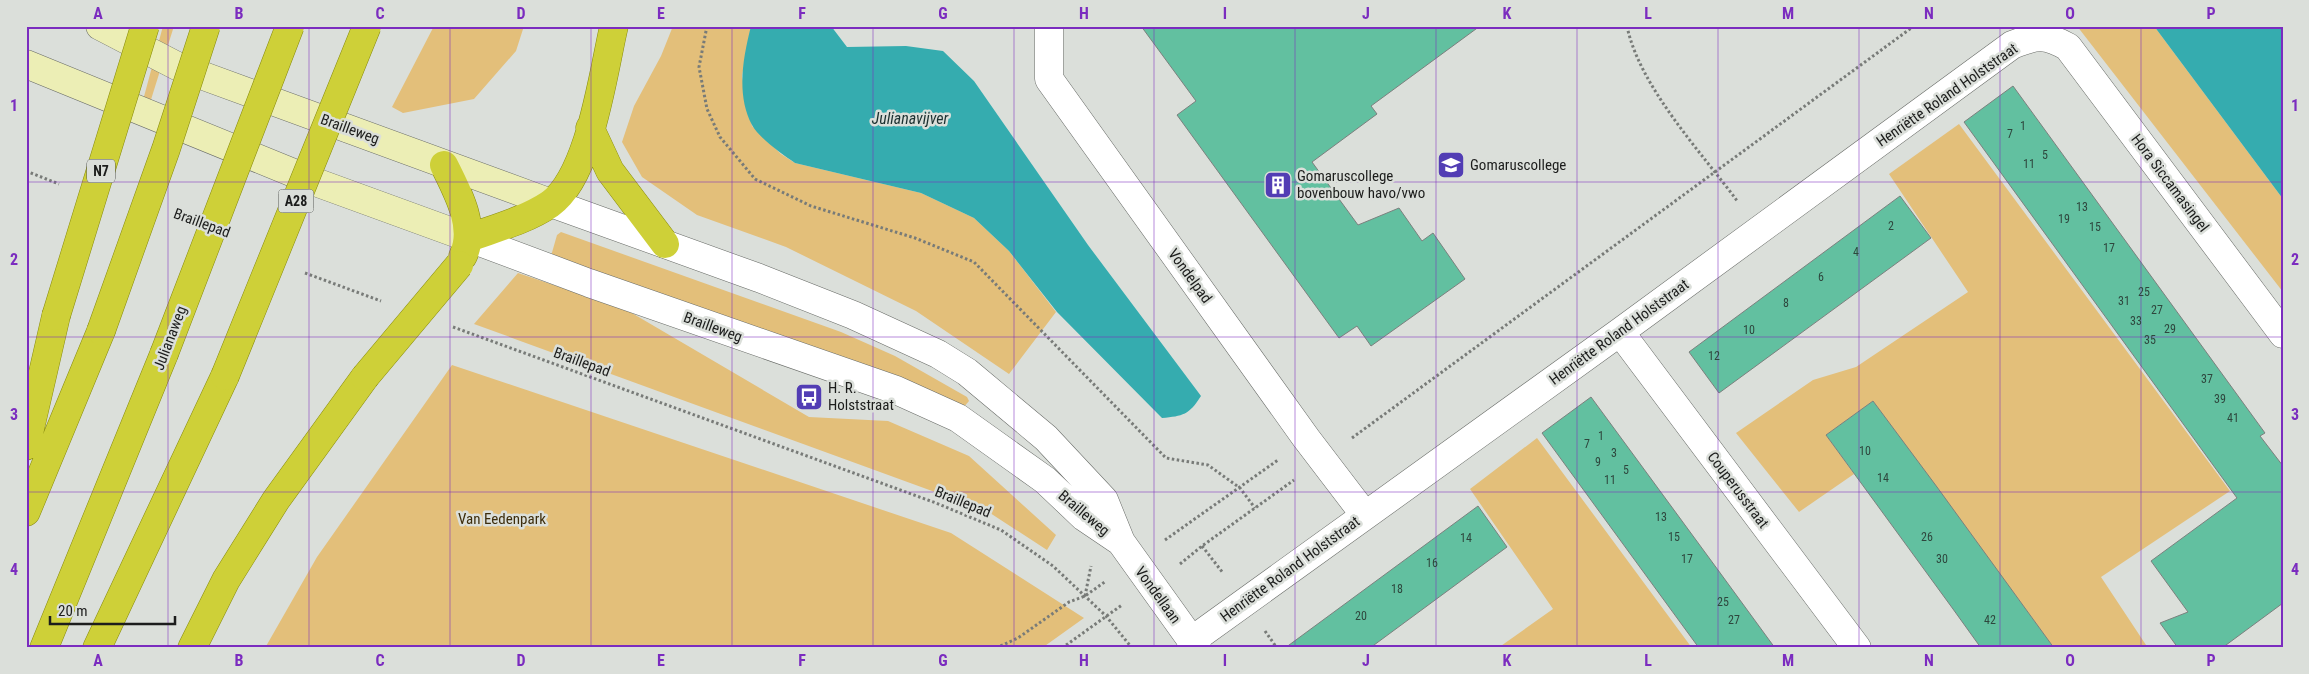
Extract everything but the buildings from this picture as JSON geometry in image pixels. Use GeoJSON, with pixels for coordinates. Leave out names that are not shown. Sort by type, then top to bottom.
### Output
{"type":"FeatureCollection","features":[{"type":"Feature","properties":{"kind":"highway","name":"N7"},"geometry":{"type":"LineString","coordinates":[[26,446],[56,316],[145,26]]}},
{"type":"Feature","properties":{"kind":"highway"},"geometry":{"type":"LineString","coordinates":[[26,512],[101,332],[166,149],[206,26]]}},
{"type":"Feature","properties":{"kind":"highway","name":"Julianaweg"},"geometry":{"type":"LineString","coordinates":[[44,648],[164,354],[290,26]]}},
{"type":"Feature","properties":{"kind":"highway","name":"A28"},"geometry":{"type":"LineString","coordinates":[[97,648],[225,376],[367,26]]}},
{"type":"Feature","properties":{"kind":"highway"},"geometry":{"type":"LineString","coordinates":[[469,238],[523,218],[550,203],[568,187],[581,160],[614,26]]}},
{"type":"Feature","properties":{"kind":"highway"},"geometry":{"type":"LineString","coordinates":[[590,128],[610,171],[665,244]]}},
{"type":"Feature","properties":{"kind":"highway"},"geometry":{"type":"LineString","coordinates":[[192,648],[226,580],[276,500],[364,377],[459,265],[469,238],[459,194],[444,165]]}},
{"type":"Feature","properties":{"kind":"main road","name":"Brailleweg"},"geometry":{"type":"LineString","coordinates":[[100,26],[179,67],[550,203]]}},
{"type":"Feature","properties":{"kind":"main road","name":"Brailleweg"},"geometry":{"type":"LineString","coordinates":[[26,64],[318,183],[469,238]]}},
{"type":"Feature","properties":{"kind":"street","name":"Vondelpad"},"geometry":{"type":"LineString","coordinates":[[1049,26],[1049,79],[1306,438],[1364,514]]}},
{"type":"Feature","properties":{"kind":"street","name":"Henriëtte Roland Holststraat"},"geometry":{"type":"LineString","coordinates":[[1194,644],[1364,514],[1620,332],[2012,45],[2033,37],[2051,38]]}},
{"type":"Feature","properties":{"kind":"street","name":"Hora Siccamasingel"},"geometry":{"type":"LineString","coordinates":[[2051,38],[2068,47],[2283,334]]}},
{"type":"Feature","properties":{"kind":"street","name":"Brailleweg"},"geometry":{"type":"LineString","coordinates":[[550,203],[853,315],[938,354],[967,372],[1046,438],[1104,500],[1127,552]]}},
{"type":"Feature","properties":{"kind":"street","name":"Brailleweg"},"geometry":{"type":"LineString","coordinates":[[469,238],[589,283],[896,390],[958,418],[1045,480],[1084,517],[1127,552]]}},
{"type":"Feature","properties":{"kind":"street","name":"Couperusstraat"},"geometry":{"type":"LineString","coordinates":[[1620,332],[1857,648]]}},
{"type":"Feature","properties":{"kind":"street","name":"Vondellaan"},"geometry":{"type":"LineString","coordinates":[[1127,552],[1194,644]]}},
{"type":"Feature","properties":{"kind":"path"},"geometry":{"type":"LineString","coordinates":[[707,26],[699,68],[707,109],[720,138],[755,179],[811,206],[915,238],[974,262],[1166,458],[1208,464],[1240,488],[1255,508]]}},
{"type":"Feature","properties":{"kind":"path"},"geometry":{"type":"LineString","coordinates":[[1627,26],[1631,45],[1648,77],[1674,117],[1759,231]]}},
{"type":"Feature","properties":{"kind":"path"},"geometry":{"type":"LineString","coordinates":[[1202,546],[1914,26]]}},
{"type":"Feature","properties":{"kind":"path"},"geometry":{"type":"LineString","coordinates":[[26,172],[64,185]]}},
{"type":"Feature","properties":{"kind":"path"},"geometry":{"type":"LineString","coordinates":[[298,271],[383,302]]}},
{"type":"Feature","properties":{"kind":"path","name":"Braillepad"},"geometry":{"type":"LineString","coordinates":[[448,325],[927,500],[1001,530],[1053,566],[1106,616],[1132,648]]}},
{"type":"Feature","properties":{"kind":"path"},"geometry":{"type":"LineString","coordinates":[[996,648],[1018,638],[1069,602],[1085,596],[1127,552],[1240,488],[1306,438]]}},
{"type":"Feature","properties":{"kind":"path"},"geometry":{"type":"LineString","coordinates":[[1062,648],[1106,616]]}},
{"type":"Feature","properties":{"kind":"green space"},"geometry":{"type":"Polygon","coordinates":[[[163,26],[174,26],[149,106],[142,104],[163,26]]]}},
{"type":"Feature","properties":{"kind":"green space"},"geometry":{"type":"Polygon","coordinates":[[[434,26],[524,26],[516,51],[474,99],[403,113],[392,107],[434,26]]]}},
{"type":"Feature","properties":{"kind":"green space"},"geometry":{"type":"Polygon","coordinates":[[[673,26],[751,26],[742,76],[752,126],[781,154],[795,163],[921,193],[974,218],[1009,251],[1056,312],[1009,374],[916,311],[786,247],[697,215],[642,177],[622,142],[634,106],[661,56],[673,26]]]}},
{"type":"Feature","properties":{"kind":"green space"},"geometry":{"type":"Polygon","coordinates":[[[2077,26],[2154,26],[2283,199],[2283,292],[2077,26]]]}},
{"type":"Feature","properties":{"kind":"green space"},"geometry":{"type":"Polygon","coordinates":[[[1959,124],[2230,491],[2101,577],[2148,648],[2054,648],[1873,401],[1826,435],[1854,474],[1799,512],[1736,433],[1813,380],[1856,367],[1968,292],[1889,174],[1959,124]]]}},
{"type":"Feature","properties":{"kind":"green space"},"geometry":{"type":"Polygon","coordinates":[[[561,232],[841,332],[895,356],[967,397],[969,401],[963,408],[551,256],[557,235],[561,232]]]}},
{"type":"Feature","properties":{"kind":"green space"},"geometry":{"type":"Polygon","coordinates":[[[518,273],[625,309],[809,417],[888,421],[969,456],[1056,535],[1047,550],[987,511],[474,324],[518,273]]]}},
{"type":"Feature","properties":{"kind":"green space","name":"Van Eedenpark"},"geometry":{"type":"Polygon","coordinates":[[[452,365],[951,533],[1084,618],[1042,648],[265,648],[317,557],[452,365]]]}},
{"type":"Feature","properties":{"kind":"green space"},"geometry":{"type":"Polygon","coordinates":[[[1537,438],[1692,648],[1498,648],[1553,609],[1470,489],[1537,438]]]}},
{"type":"Feature","properties":{"kind":"water","name":"Julianavijver"},"geometry":{"type":"Polygon","coordinates":[[[751,26],[831,26],[847,47],[906,46],[943,51],[974,81],[1088,245],[1201,396],[1193,407],[1180,415],[1162,418],[1057,312],[1009,251],[974,218],[921,193],[795,163],[766,141],[752,125],[744,101],[742,76],[751,26]]]}},
{"type":"Feature","properties":{"kind":"water"},"geometry":{"type":"Polygon","coordinates":[[[2154,26],[2283,26],[2283,199],[2154,26]]]}},
{"type":"Feature","properties":{"kind":"place","name":"Gomaruscollege"},"geometry":{"type":"Point","coordinates":[1451,165]}},
{"type":"Feature","properties":{"kind":"place","name":"Gomaruscollege bovenbouw havo/vwo"},"geometry":{"type":"Point","coordinates":[1278,185]}},
{"type":"Feature","properties":{"kind":"place","name":"H. R. Holststraat"},"geometry":{"type":"Point","coordinates":[809,397]}}]}
